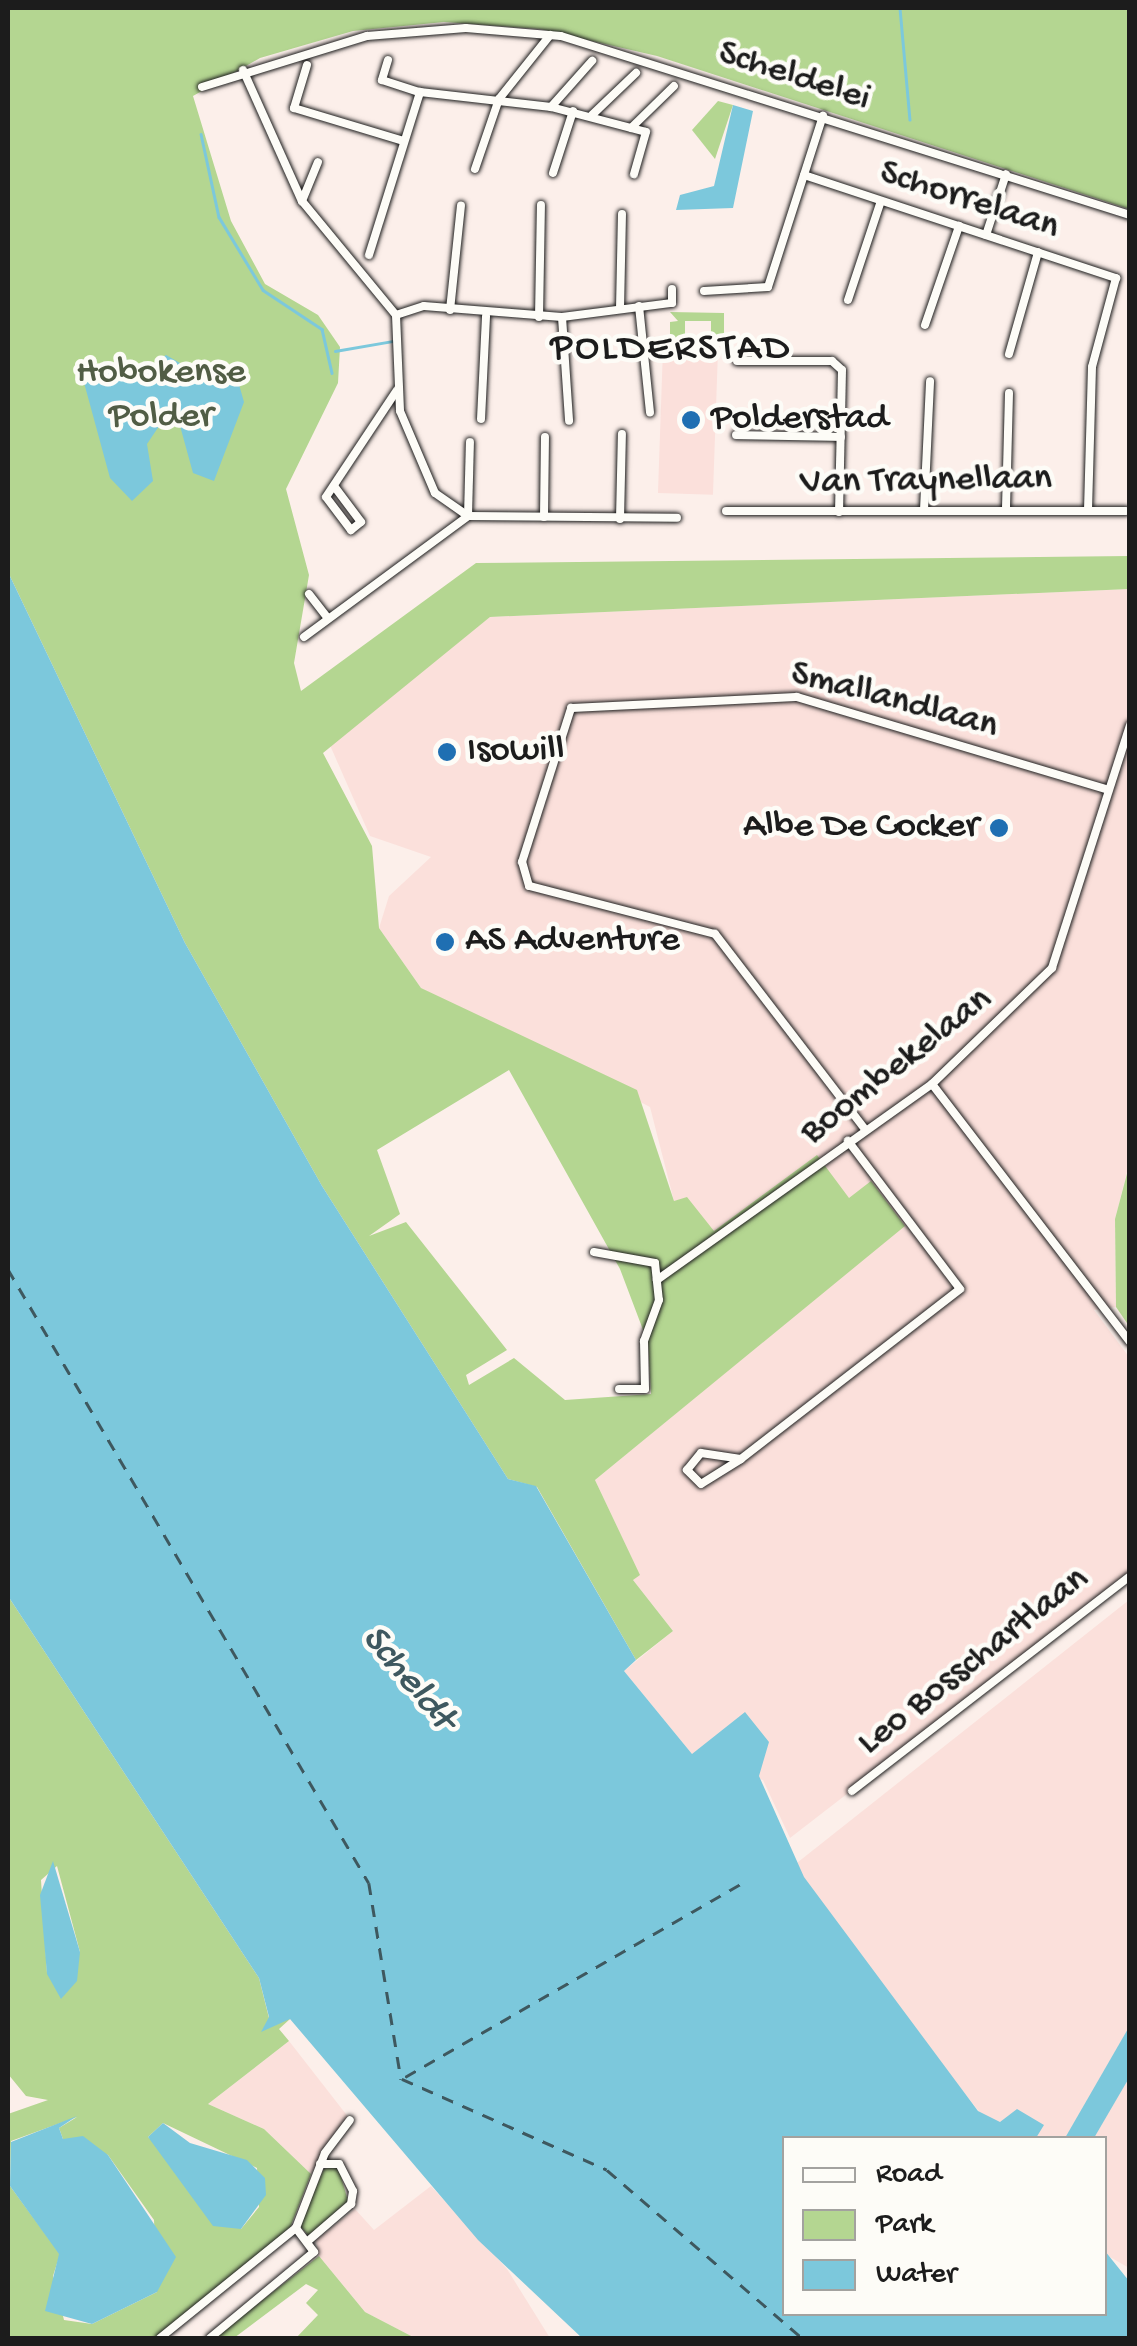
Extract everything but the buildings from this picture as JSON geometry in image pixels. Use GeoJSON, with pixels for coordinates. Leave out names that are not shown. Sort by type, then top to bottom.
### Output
{"type":"FeatureCollection","features":[{"type":"Feature","properties":{"kind":"street","name":"Scheldelei"},"geometry":{"type":"LineString","coordinates":[[202,87],[243,70],[402,31],[550,34],[823,116],[1130,215]]}},
{"type":"Feature","properties":{"kind":"street"},"geometry":{"type":"LineString","coordinates":[[475,169],[499,99],[550,34]]}},
{"type":"Feature","properties":{"kind":"street"},"geometry":{"type":"LineString","coordinates":[[388,60],[382,80],[420,92],[550,106],[646,132],[634,174]]}},
{"type":"Feature","properties":{"kind":"street"},"geometry":{"type":"LineString","coordinates":[[550,106],[592,61]]}},
{"type":"Feature","properties":{"kind":"street"},"geometry":{"type":"LineString","coordinates":[[307,65],[294,108],[403,141]]}},
{"type":"Feature","properties":{"kind":"street"},"geometry":{"type":"LineString","coordinates":[[243,70],[302,201],[396,315],[397,390],[402,421],[428,484],[468,516]]}},
{"type":"Feature","properties":{"kind":"street"},"geometry":{"type":"LineString","coordinates":[[592,115],[636,73]]}},
{"type":"Feature","properties":{"kind":"street"},"geometry":{"type":"LineString","coordinates":[[631,128],[674,86]]}},
{"type":"Feature","properties":{"kind":"street"},"geometry":{"type":"LineString","coordinates":[[369,254],[420,92]]}},
{"type":"Feature","properties":{"kind":"street"},"geometry":{"type":"LineString","coordinates":[[553,173],[573,111]]}},
{"type":"Feature","properties":{"kind":"street"},"geometry":{"type":"LineString","coordinates":[[704,291],[768,287],[823,116]]}},
{"type":"Feature","properties":{"kind":"street"},"geometry":{"type":"LineString","coordinates":[[302,201],[318,162]]}},
{"type":"Feature","properties":{"kind":"street"},"geometry":{"type":"LineString","coordinates":[[986,235],[1006,174]]}},
{"type":"Feature","properties":{"kind":"street","name":"Schorrelaan"},"geometry":{"type":"LineString","coordinates":[[804,175],[1116,278],[1092,367],[1088,508]]}},
{"type":"Feature","properties":{"kind":"street"},"geometry":{"type":"LineString","coordinates":[[848,300],[881,201]]}},
{"type":"Feature","properties":{"kind":"street"},"geometry":{"type":"LineString","coordinates":[[450,310],[461,206]]}},
{"type":"Feature","properties":{"kind":"street"},"geometry":{"type":"LineString","coordinates":[[539,317],[541,206]]}},
{"type":"Feature","properties":{"kind":"street"},"geometry":{"type":"LineString","coordinates":[[620,309],[622,214]]}},
{"type":"Feature","properties":{"kind":"street"},"geometry":{"type":"LineString","coordinates":[[925,324],[959,226]]}},
{"type":"Feature","properties":{"kind":"street"},"geometry":{"type":"LineString","coordinates":[[1009,354],[1038,252]]}},
{"type":"Feature","properties":{"kind":"street"},"geometry":{"type":"LineString","coordinates":[[396,315],[450,310],[486,316],[562,316],[672,303],[672,289]]}},
{"type":"Feature","properties":{"kind":"street"},"geometry":{"type":"LineString","coordinates":[[639,306],[650,412]]}},
{"type":"Feature","properties":{"kind":"street"},"geometry":{"type":"LineString","coordinates":[[482,419],[486,316]]}},
{"type":"Feature","properties":{"kind":"street"},"geometry":{"type":"LineString","coordinates":[[562,316],[569,421]]}},
{"type":"Feature","properties":{"kind":"street"},"geometry":{"type":"LineString","coordinates":[[737,361],[832,361],[842,370],[838,512]]}},
{"type":"Feature","properties":{"kind":"street"},"geometry":{"type":"LineString","coordinates":[[924,510],[930,381]]}},
{"type":"Feature","properties":{"kind":"street"},"geometry":{"type":"LineString","coordinates":[[334,486],[361,522],[351,530],[326,497],[397,390]]}},
{"type":"Feature","properties":{"kind":"street"},"geometry":{"type":"LineString","coordinates":[[1006,508],[1009,393]]}},
{"type":"Feature","properties":{"kind":"street"},"geometry":{"type":"LineString","coordinates":[[380,416],[402,421]]}},
{"type":"Feature","properties":{"kind":"street"},"geometry":{"type":"LineString","coordinates":[[620,518],[622,434]]}},
{"type":"Feature","properties":{"kind":"street"},"geometry":{"type":"LineString","coordinates":[[736,435],[841,437]]}},
{"type":"Feature","properties":{"kind":"street"},"geometry":{"type":"LineString","coordinates":[[544,517],[545,437]]}},
{"type":"Feature","properties":{"kind":"street"},"geometry":{"type":"LineString","coordinates":[[468,516],[470,442]]}},
{"type":"Feature","properties":{"kind":"street","name":"Van Traynellaan"},"geometry":{"type":"LineString","coordinates":[[726,511],[1126,511]]}},
{"type":"Feature","properties":{"kind":"street"},"geometry":{"type":"LineString","coordinates":[[304,637],[468,516],[677,518]]}},
{"type":"Feature","properties":{"kind":"street"},"geometry":{"type":"LineString","coordinates":[[309,594],[328,618]]}},
{"type":"Feature","properties":{"kind":"street","name":"Smallandlaan"},"geometry":{"type":"LineString","coordinates":[[864,1128],[715,934],[529,886],[522,862],[571,708],[797,697],[1106,789]]}},
{"type":"Feature","properties":{"kind":"street","name":"Boombekelaan"},"geometry":{"type":"LineString","coordinates":[[657,1280],[864,1128],[932,1084],[1052,968],[1106,789],[1130,725]]}},
{"type":"Feature","properties":{"kind":"street"},"geometry":{"type":"LineString","coordinates":[[932,1084],[1130,1342]]}},
{"type":"Feature","properties":{"kind":"street"},"geometry":{"type":"LineString","coordinates":[[740,1458],[701,1453],[687,1470],[702,1484],[740,1458],[960,1289],[848,1141]]}},
{"type":"Feature","properties":{"kind":"street"},"geometry":{"type":"LineString","coordinates":[[594,1252],[649,1256],[657,1280],[644,1341],[645,1390],[619,1389]]}},
{"type":"Feature","properties":{"kind":"street","name":"Leo Bosschartlaan"},"geometry":{"type":"LineString","coordinates":[[852,1791],[1130,1576]]}},
{"type":"Feature","properties":{"kind":"street"},"geometry":{"type":"LineString","coordinates":[[160,2338],[296,2228],[319,2165],[350,2120]]}},
{"type":"Feature","properties":{"kind":"street"},"geometry":{"type":"LineString","coordinates":[[308,2241],[351,2204],[353,2191],[338,2164],[319,2165]]}},
{"type":"Feature","properties":{"kind":"street"},"geometry":{"type":"LineString","coordinates":[[210,2338],[314,2252],[296,2228]]}},
{"type":"Feature","properties":{"kind":"shaded area","name":"Polderstad"},"geometry":{"type":"Polygon","coordinates":[[[663,349],[718,351],[713,495],[658,493],[663,349]]]}},
{"type":"Feature","properties":{"kind":"shaded area"},"geometry":{"type":"Polygon","coordinates":[[[1129,589],[1129,1164],[1115,1219],[1116,1307],[1094,1310],[1129,1357],[1129,1576],[790,1838],[763,1780],[692,1754],[624,1671],[673,1631],[633,1580],[639,1574],[595,1480],[904,1226],[849,1198],[714,1232],[687,1198],[674,1201],[650,1107],[421,988],[379,928],[389,896],[431,857],[370,836],[329,743],[490,617],[1129,589]]]}},
{"type":"Feature","properties":{"kind":"shaded area"},"geometry":{"type":"Polygon","coordinates":[[[1129,1600],[1129,2268],[1107,2255],[1107,2136],[998,2136],[788,1870],[1129,1600]]]}},
{"type":"Feature","properties":{"kind":"shaded area"},"geometry":{"type":"Polygon","coordinates":[[[289,2041],[349,2118],[311,2174],[264,2129],[208,2104],[289,2041]]]}},
{"type":"Feature","properties":{"kind":"shaded area"},"geometry":{"type":"Polygon","coordinates":[[[431,2186],[507,2269],[550,2338],[415,2338],[365,2312],[319,2256],[316,2240],[355,2209],[374,2230],[431,2186]]]}},
{"type":"Feature","properties":{"kind":"green space","name":"Hobokense Polder"},"geometry":{"type":"Polygon","coordinates":[[[8,8],[1129,8],[1129,209],[657,56],[540,29],[444,22],[353,31],[260,58],[193,96],[231,221],[265,284],[318,315],[340,347],[338,383],[286,489],[309,575],[294,663],[301,691],[476,563],[1129,556],[1129,589],[490,617],[323,753],[372,846],[379,928],[421,988],[637,1090],[674,1201],[687,1197],[714,1231],[817,1155],[849,1198],[871,1181],[905,1226],[595,1480],[640,1575],[633,1580],[673,1631],[636,1660],[537,1487],[508,1479],[322,1186],[185,943],[8,572],[8,8]],[[509,1070],[377,1150],[400,1214],[369,1236],[406,1222],[507,1350],[466,1375],[469,1385],[514,1358],[565,1400],[651,1394],[648,1343],[620,1269],[509,1070]]]}},
{"type":"Feature","properties":{"kind":"green space"},"geometry":{"type":"Polygon","coordinates":[[[718,101],[733,105],[715,159],[692,130],[718,101]]]}},
{"type":"Feature","properties":{"kind":"green space"},"geometry":{"type":"Polygon","coordinates":[[[670,312],[724,313],[724,338],[711,345],[711,321],[685,321],[685,346],[670,346],[670,322],[678,321],[670,312]]]}},
{"type":"Feature","properties":{"kind":"green space"},"geometry":{"type":"Polygon","coordinates":[[[1129,1166],[1129,1326],[1116,1307],[1115,1219],[1129,1166]]]}},
{"type":"Feature","properties":{"kind":"green space"},"geometry":{"type":"Polygon","coordinates":[[[8,1596],[259,1978],[269,2018],[290,2019],[279,2029],[289,2041],[208,2104],[264,2129],[311,2174],[290,2228],[155,2338],[8,2338],[8,2114],[48,2100],[26,2096],[8,2074],[8,1596]],[[57,1866],[41,1880],[47,1973],[80,1952],[57,1866]],[[77,2117],[11,2141],[10,2186],[60,2254],[53,2276],[64,2320],[92,2324],[157,2292],[154,2220],[108,2155],[63,2139],[59,2128],[77,2117]],[[163,2123],[148,2137],[241,2229],[259,2207],[257,2168],[163,2123]]]}},
{"type":"Feature","properties":{"kind":"green space"},"geometry":{"type":"Polygon","coordinates":[[[338,2166],[348,2201],[309,2236],[299,2225],[324,2169],[338,2166]]]}},
{"type":"Feature","properties":{"kind":"green space"},"geometry":{"type":"Polygon","coordinates":[[[319,2256],[365,2312],[415,2338],[296,2338],[318,2315],[306,2303],[318,2290],[306,2284],[234,2338],[214,2338],[319,2256]]]}},
{"type":"Feature","properties":{"kind":"water"},"geometry":{"type":"Polygon","coordinates":[[[733,105],[753,111],[733,208],[676,210],[680,195],[714,186],[733,105]]]}},
{"type":"Feature","properties":{"kind":"water"},"geometry":{"type":"Polygon","coordinates":[[[122,355],[140,373],[166,355],[215,383],[227,375],[238,381],[244,402],[214,481],[193,473],[174,404],[147,444],[153,481],[132,501],[110,478],[83,379],[94,368],[107,374],[122,355]]]}},
{"type":"Feature","properties":{"kind":"water","name":"Scheldt"},"geometry":{"type":"Polygon","coordinates":[[[8,572],[185,943],[322,1186],[508,1479],[536,1486],[636,1660],[624,1671],[692,1754],[745,1712],[769,1742],[759,1776],[804,1877],[978,2111],[1000,2122],[1017,2109],[1044,2125],[1037,2136],[782,2136],[782,2316],[1107,2316],[1107,2254],[1129,2281],[1129,2338],[582,2338],[478,2240],[290,2019],[261,2032],[269,2017],[259,1978],[8,1596],[8,572]]]}},
{"type":"Feature","properties":{"kind":"water"},"geometry":{"type":"Polygon","coordinates":[[[53,1861],[80,1952],[77,1981],[61,1999],[47,1974],[40,1895],[53,1861]]]}},
{"type":"Feature","properties":{"kind":"water"},"geometry":{"type":"Polygon","coordinates":[[[1129,2027],[1129,2078],[1095,2136],[1066,2136],[1129,2027]]]}},
{"type":"Feature","properties":{"kind":"water"},"geometry":{"type":"Polygon","coordinates":[[[77,2116],[59,2128],[63,2139],[83,2136],[108,2155],[176,2257],[157,2292],[92,2324],[45,2311],[59,2254],[10,2186],[11,2142],[77,2116]]]}},
{"type":"Feature","properties":{"kind":"water"},"geometry":{"type":"Polygon","coordinates":[[[163,2123],[190,2143],[247,2160],[265,2178],[266,2195],[241,2229],[213,2226],[148,2137],[163,2123]]]}},
{"type":"Feature","properties":{"kind":"waterway"},"geometry":{"type":"LineString","coordinates":[[900,8],[910,120]]}},
{"type":"Feature","properties":{"kind":"waterway"},"geometry":{"type":"LineString","coordinates":[[201,134],[219,217],[263,290],[322,329],[332,373]]}},
{"type":"Feature","properties":{"kind":"waterway"},"geometry":{"type":"LineString","coordinates":[[335,351],[393,341]]}},
{"type":"Feature","properties":{"kind":"ferry route"},"geometry":{"type":"LineString","coordinates":[[8,1269],[369,1883],[401,2079]]}},
{"type":"Feature","properties":{"kind":"ferry route"},"geometry":{"type":"LineString","coordinates":[[405,2077],[746,1881]]}},
{"type":"Feature","properties":{"kind":"ferry route"},"geometry":{"type":"LineString","coordinates":[[402,2079],[607,2170],[802,2338]]}},
{"type":"Feature","properties":{"kind":"place","name":"Polderstad"},"geometry":{"type":"Point","coordinates":[691,420]}},
{"type":"Feature","properties":{"kind":"place","name":"Isowill"},"geometry":{"type":"Point","coordinates":[447,752]}},
{"type":"Feature","properties":{"kind":"place","name":"Albe De Cocker"},"geometry":{"type":"Point","coordinates":[999,828]}},
{"type":"Feature","properties":{"kind":"place","name":"AS Adventure"},"geometry":{"type":"Point","coordinates":[445,942]}},
{"type":"Feature","properties":{"kind":"district","name":"POLDERSTAD"},"geometry":{"type":"Point","coordinates":[671,350]}}]}
